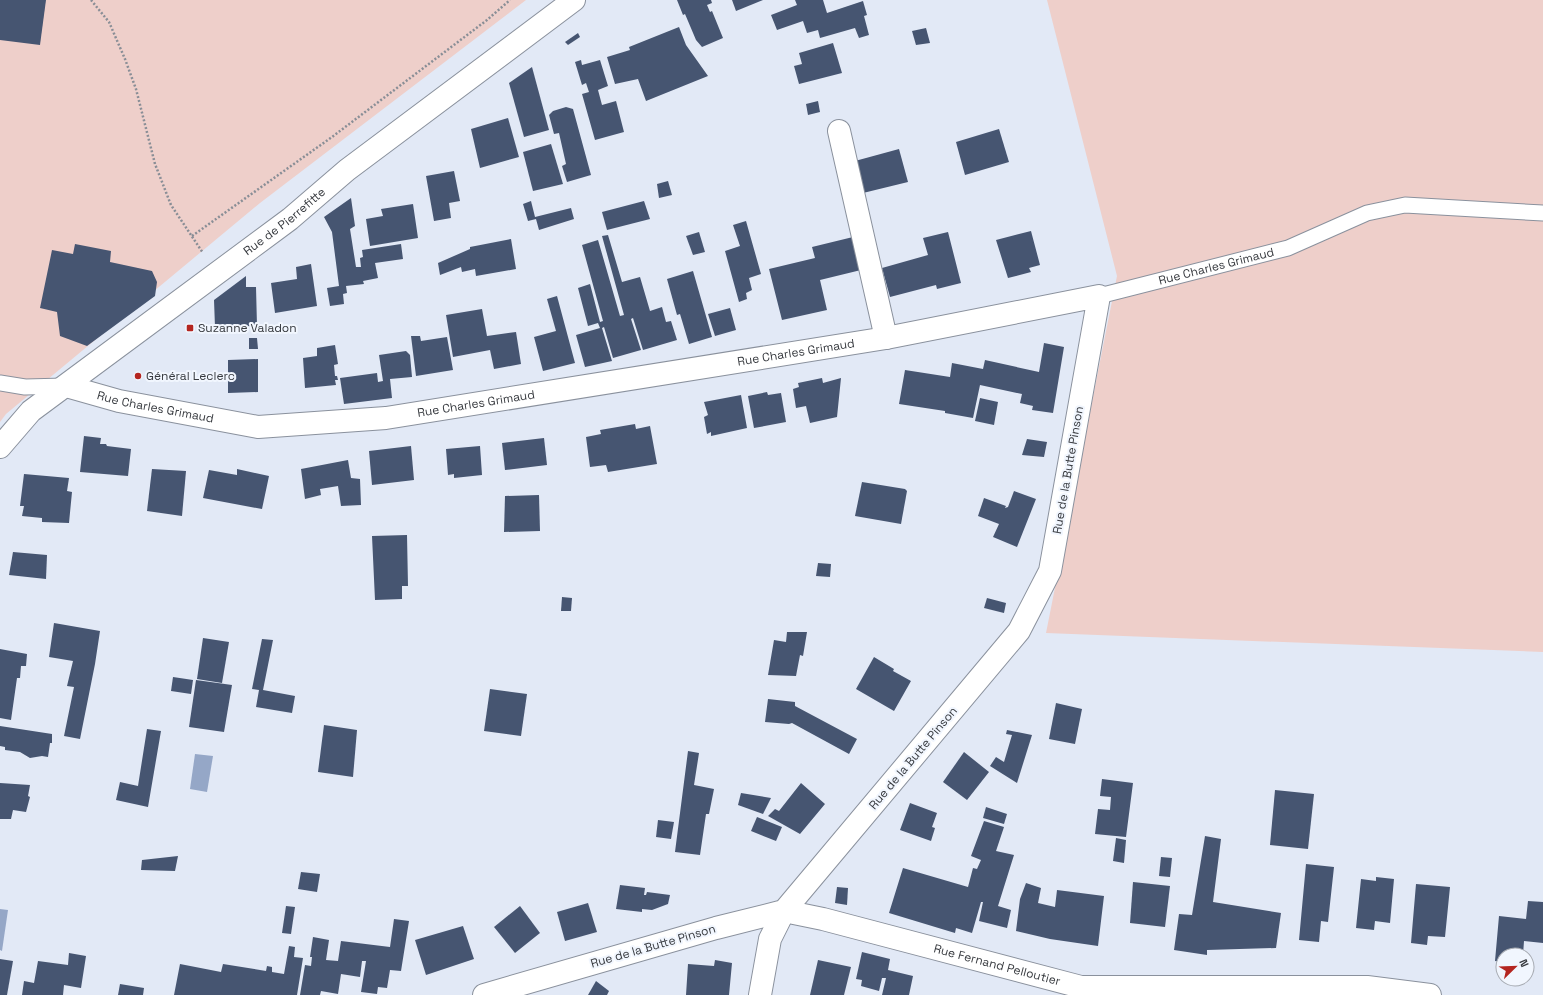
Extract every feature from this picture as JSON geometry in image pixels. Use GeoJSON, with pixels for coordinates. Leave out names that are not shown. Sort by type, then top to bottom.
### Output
{"type":"FeatureCollection","features":[{"type":"Feature","properties":{"kind":"street","name":"Rue de Pierrefitte"},"geometry":{"type":"LineString","coordinates":[[0,448],[31,411],[290,219],[347,170],[574,0]]}},
{"type":"Feature","properties":{"kind":"street"},"geometry":{"type":"LineString","coordinates":[[839,131],[886,338]]}},
{"type":"Feature","properties":{"kind":"street","name":"Rue Charles Grimaud"},"geometry":{"type":"LineString","coordinates":[[66,386],[119,401],[258,427],[386,418],[886,338],[1099,296]]}},
{"type":"Feature","properties":{"kind":"street","name":"Rue de la Butte Pinson"},"geometry":{"type":"LineString","coordinates":[[484,995],[716,928],[784,911],[1019,631],[1026,618],[1050,571],[1099,296]]}},
{"type":"Feature","properties":{"kind":"street"},"geometry":{"type":"LineString","coordinates":[[760,995],[770,939],[784,911]]}},
{"type":"Feature","properties":{"kind":"street","name":"Rue Fernand Pelloutier"},"geometry":{"type":"LineString","coordinates":[[784,911],[823,919],[1081,987],[1367,987],[1430,995]]}},
{"type":"Feature","properties":{"kind":"lane","name":"Rue Charles Grimaud"},"geometry":{"type":"LineString","coordinates":[[1099,296],[1288,248],[1367,213],[1387,208],[1405,205],[1543,213]]}},
{"type":"Feature","properties":{"kind":"lane"},"geometry":{"type":"LineString","coordinates":[[0,383],[25,387],[66,386]]}},
{"type":"Feature","properties":{"kind":"path"},"geometry":{"type":"LineString","coordinates":[[91,0],[109,22],[125,59],[136,89],[154,164],[171,205],[217,274]]}},
{"type":"Feature","properties":{"kind":"path"},"geometry":{"type":"LineString","coordinates":[[192,236],[332,137],[487,20],[510,0]]}},
{"type":"Feature","properties":{"kind":"shaded area"},"geometry":{"type":"Polygon","coordinates":[[[0,0],[526,0],[260,203],[6,414],[0,422],[0,0]]]}},
{"type":"Feature","properties":{"kind":"shaded area"},"geometry":{"type":"Polygon","coordinates":[[[1047,0],[1543,0],[1543,652],[1046,633],[1117,276],[1047,0]]]}},
{"type":"Feature","properties":{"kind":"water"},"geometry":{"type":"Polygon","coordinates":[[[195,754],[213,756],[207,792],[190,789],[195,754]]]}},
{"type":"Feature","properties":{"kind":"water"},"geometry":{"type":"Polygon","coordinates":[[[0,909],[8,910],[2,951],[0,950],[0,909]]]}},
{"type":"Feature","properties":{"kind":"building"},"geometry":{"type":"Polygon","coordinates":[[[0,0],[46,0],[40,45],[0,40],[0,0]]]}},
{"type":"Feature","properties":{"kind":"building"},"geometry":{"type":"Polygon","coordinates":[[[677,0],[711,0],[712,3],[707,5],[710,12],[712,11],[723,38],[702,47],[696,40],[685,14],[683,15],[677,0]]]}},
{"type":"Feature","properties":{"kind":"building"},"geometry":{"type":"Polygon","coordinates":[[[732,0],[763,0],[736,11],[732,0]]]}},
{"type":"Feature","properties":{"kind":"building"},"geometry":{"type":"Polygon","coordinates":[[[795,0],[823,0],[827,13],[863,1],[867,15],[864,16],[869,35],[859,38],[855,28],[820,38],[818,30],[807,33],[803,21],[777,30],[771,15],[797,5],[795,0]]]}},
{"type":"Feature","properties":{"kind":"building"},"geometry":{"type":"Polygon","coordinates":[[[679,27],[686,45],[708,76],[646,101],[638,79],[615,84],[607,57],[630,50],[629,47],[679,27]]]}},
{"type":"Feature","properties":{"kind":"building"},"geometry":{"type":"Polygon","coordinates":[[[926,28],[930,43],[916,45],[912,31],[926,28]]]}},
{"type":"Feature","properties":{"kind":"building"},"geometry":{"type":"Polygon","coordinates":[[[578,33],[580,37],[568,45],[565,42],[578,33]]]}},
{"type":"Feature","properties":{"kind":"building"},"geometry":{"type":"Polygon","coordinates":[[[833,43],[842,73],[799,84],[794,66],[802,64],[799,53],[833,43]]]}},
{"type":"Feature","properties":{"kind":"building"},"geometry":{"type":"Polygon","coordinates":[[[581,60],[582,65],[600,60],[608,86],[598,90],[602,105],[616,101],[624,132],[595,140],[582,94],[589,92],[586,83],[582,85],[575,62],[581,60]]]}},
{"type":"Feature","properties":{"kind":"building"},"geometry":{"type":"Polygon","coordinates":[[[532,67],[549,130],[524,137],[509,83],[532,67]]]}},
{"type":"Feature","properties":{"kind":"building"},"geometry":{"type":"Polygon","coordinates":[[[818,101],[820,112],[808,115],[806,104],[818,101]]]}},
{"type":"Feature","properties":{"kind":"building"},"geometry":{"type":"Polygon","coordinates":[[[566,107],[573,109],[591,175],[567,182],[562,166],[566,164],[559,133],[554,134],[549,115],[553,111],[566,107]]]}},
{"type":"Feature","properties":{"kind":"building"},"geometry":{"type":"Polygon","coordinates":[[[508,118],[519,157],[480,168],[471,129],[508,118]]]}},
{"type":"Feature","properties":{"kind":"building"},"geometry":{"type":"Polygon","coordinates":[[[999,129],[1009,162],[965,175],[956,142],[999,129]]]}},
{"type":"Feature","properties":{"kind":"building"},"geometry":{"type":"Polygon","coordinates":[[[551,144],[563,184],[533,191],[523,152],[551,144]]]}},
{"type":"Feature","properties":{"kind":"building"},"geometry":{"type":"Polygon","coordinates":[[[899,149],[908,182],[863,193],[855,161],[899,149]]]}},
{"type":"Feature","properties":{"kind":"building"},"geometry":{"type":"Polygon","coordinates":[[[454,171],[460,201],[449,203],[451,218],[434,221],[426,176],[454,171]]]}},
{"type":"Feature","properties":{"kind":"building"},"geometry":{"type":"Polygon","coordinates":[[[668,181],[672,195],[659,198],[657,184],[668,181]]]}},
{"type":"Feature","properties":{"kind":"building"},"geometry":{"type":"Polygon","coordinates":[[[351,198],[355,226],[350,229],[356,267],[361,267],[360,258],[363,257],[362,250],[401,244],[403,259],[375,263],[378,278],[363,281],[364,284],[346,286],[347,293],[343,294],[344,304],[330,306],[327,288],[339,286],[332,232],[324,217],[351,198]]]}},
{"type":"Feature","properties":{"kind":"building"},"geometry":{"type":"Polygon","coordinates":[[[531,201],[535,217],[571,208],[574,219],[539,230],[536,219],[528,221],[523,204],[531,201]]]}},
{"type":"Feature","properties":{"kind":"building"},"geometry":{"type":"Polygon","coordinates":[[[644,201],[650,219],[607,230],[602,212],[644,201]]]}},
{"type":"Feature","properties":{"kind":"building"},"geometry":{"type":"Polygon","coordinates":[[[413,204],[418,238],[370,246],[366,219],[383,216],[381,209],[413,204]]]}},
{"type":"Feature","properties":{"kind":"building"},"geometry":{"type":"Polygon","coordinates":[[[746,221],[761,274],[749,278],[752,290],[746,293],[747,299],[739,302],[725,251],[740,246],[733,225],[746,221]]]}},
{"type":"Feature","properties":{"kind":"building"},"geometry":{"type":"Polygon","coordinates":[[[1031,231],[1040,265],[1029,268],[1031,272],[1008,278],[996,240],[1031,231]]]}},
{"type":"Feature","properties":{"kind":"building"},"geometry":{"type":"Polygon","coordinates":[[[699,232],[705,252],[693,255],[686,236],[699,232]]]}},
{"type":"Feature","properties":{"kind":"building"},"geometry":{"type":"Polygon","coordinates":[[[948,232],[961,283],[937,289],[936,285],[890,297],[882,268],[928,255],[923,238],[948,232]]]}},
{"type":"Feature","properties":{"kind":"building"},"geometry":{"type":"Polygon","coordinates":[[[608,235],[622,282],[640,277],[650,311],[662,307],[666,322],[671,321],[677,340],[643,350],[633,318],[631,319],[641,350],[613,358],[604,327],[602,328],[612,361],[585,367],[576,335],[600,328],[598,323],[588,326],[578,288],[590,284],[600,322],[603,321],[582,245],[598,240],[620,316],[624,315],[602,236],[608,235]]]}},
{"type":"Feature","properties":{"kind":"building"},"geometry":{"type":"Polygon","coordinates":[[[853,237],[861,270],[820,280],[827,310],[782,320],[769,269],[815,258],[812,247],[853,237]]]}},
{"type":"Feature","properties":{"kind":"building"},"geometry":{"type":"Polygon","coordinates":[[[511,239],[516,269],[476,276],[475,269],[462,272],[461,267],[440,275],[438,263],[470,249],[470,247],[511,239]]]}},
{"type":"Feature","properties":{"kind":"building"},"geometry":{"type":"Polygon","coordinates":[[[75,244],[111,251],[110,262],[152,271],[157,282],[155,296],[87,346],[60,336],[57,312],[40,308],[52,250],[73,254],[75,244]]]}},
{"type":"Feature","properties":{"kind":"building"},"geometry":{"type":"Polygon","coordinates":[[[311,264],[317,306],[275,313],[271,283],[297,279],[296,267],[311,264]]]}},
{"type":"Feature","properties":{"kind":"building"},"geometry":{"type":"Polygon","coordinates":[[[693,271],[712,337],[689,344],[680,314],[677,315],[667,279],[693,271]]]}},
{"type":"Feature","properties":{"kind":"building"},"geometry":{"type":"Polygon","coordinates":[[[246,276],[246,287],[256,287],[257,326],[215,327],[214,300],[246,276]]]}},
{"type":"Feature","properties":{"kind":"building"},"geometry":{"type":"Polygon","coordinates":[[[557,296],[575,363],[543,371],[534,337],[556,331],[547,299],[557,296]]]}},
{"type":"Feature","properties":{"kind":"building"},"geometry":{"type":"Polygon","coordinates":[[[730,308],[736,330],[715,336],[708,314],[730,308]]]}},
{"type":"Feature","properties":{"kind":"building"},"geometry":{"type":"Polygon","coordinates":[[[482,309],[487,336],[516,332],[521,364],[494,369],[490,350],[453,357],[446,315],[482,309]]]}},
{"type":"Feature","properties":{"kind":"building"},"geometry":{"type":"Polygon","coordinates":[[[411,336],[420,336],[421,341],[447,337],[453,370],[416,376],[411,336]]]}},
{"type":"Feature","properties":{"kind":"building"},"geometry":{"type":"Polygon","coordinates":[[[249,338],[257,338],[258,349],[249,349],[249,338]]]}},
{"type":"Feature","properties":{"kind":"building"},"geometry":{"type":"Polygon","coordinates":[[[1044,343],[1064,347],[1053,413],[1032,410],[1033,406],[1020,403],[1022,394],[980,385],[973,418],[945,413],[945,411],[899,404],[905,370],[950,377],[952,363],[983,369],[985,360],[1039,372],[1044,343]]]}},
{"type":"Feature","properties":{"kind":"building"},"geometry":{"type":"Polygon","coordinates":[[[335,345],[338,364],[334,365],[335,376],[337,376],[338,380],[335,380],[336,385],[305,388],[303,358],[317,356],[317,348],[335,345]]]}},
{"type":"Feature","properties":{"kind":"building"},"geometry":{"type":"Polygon","coordinates":[[[406,351],[410,355],[412,377],[390,379],[392,398],[344,404],[340,378],[377,373],[378,382],[383,381],[379,355],[406,351]]]}},
{"type":"Feature","properties":{"kind":"building"},"geometry":{"type":"Polygon","coordinates":[[[258,359],[258,392],[228,393],[228,360],[258,359]]]}},
{"type":"Feature","properties":{"kind":"building"},"geometry":{"type":"Polygon","coordinates":[[[822,378],[823,383],[841,378],[837,417],[810,423],[806,406],[796,408],[793,389],[799,387],[798,383],[822,378]]]}},
{"type":"Feature","properties":{"kind":"building"},"geometry":{"type":"Polygon","coordinates":[[[767,392],[768,395],[781,393],[786,422],[754,428],[748,396],[767,392]]]}},
{"type":"Feature","properties":{"kind":"building"},"geometry":{"type":"Polygon","coordinates":[[[741,395],[747,428],[711,436],[711,432],[707,434],[704,417],[708,415],[704,402],[741,395]]]}},
{"type":"Feature","properties":{"kind":"building"},"geometry":{"type":"Polygon","coordinates":[[[980,398],[998,402],[994,425],[975,421],[980,398]]]}},
{"type":"Feature","properties":{"kind":"building"},"geometry":{"type":"Polygon","coordinates":[[[635,424],[636,429],[650,426],[657,464],[608,472],[606,465],[590,467],[586,437],[601,434],[600,430],[635,424]]]}},
{"type":"Feature","properties":{"kind":"building"},"geometry":{"type":"Polygon","coordinates":[[[84,436],[101,438],[100,444],[106,444],[107,446],[131,449],[128,476],[80,472],[84,436]]]}},
{"type":"Feature","properties":{"kind":"building"},"geometry":{"type":"Polygon","coordinates":[[[544,438],[547,465],[505,470],[502,443],[544,438]]]}},
{"type":"Feature","properties":{"kind":"building"},"geometry":{"type":"Polygon","coordinates":[[[1027,439],[1047,442],[1044,457],[1022,455],[1027,439]]]}},
{"type":"Feature","properties":{"kind":"building"},"geometry":{"type":"Polygon","coordinates":[[[411,446],[414,480],[372,485],[369,451],[411,446]]]}},
{"type":"Feature","properties":{"kind":"building"},"geometry":{"type":"Polygon","coordinates":[[[480,446],[482,475],[454,478],[454,474],[448,475],[446,449],[480,446]]]}},
{"type":"Feature","properties":{"kind":"building"},"geometry":{"type":"Polygon","coordinates":[[[348,460],[351,478],[360,479],[361,505],[341,506],[338,486],[320,489],[321,495],[305,499],[301,469],[348,460]]]}},
{"type":"Feature","properties":{"kind":"building"},"geometry":{"type":"Polygon","coordinates":[[[152,469],[186,471],[182,516],[147,511],[152,469]]]}},
{"type":"Feature","properties":{"kind":"building"},"geometry":{"type":"Polygon","coordinates":[[[237,469],[269,476],[262,509],[203,498],[209,470],[237,475],[237,469]]]}},
{"type":"Feature","properties":{"kind":"building"},"geometry":{"type":"Polygon","coordinates":[[[24,474],[69,478],[67,491],[72,492],[69,523],[42,522],[42,518],[22,516],[24,506],[20,506],[24,474]]]}},
{"type":"Feature","properties":{"kind":"building"},"geometry":{"type":"Polygon","coordinates":[[[862,482],[905,489],[907,491],[901,524],[855,516],[862,482]]]}},
{"type":"Feature","properties":{"kind":"building"},"geometry":{"type":"Polygon","coordinates":[[[1014,491],[1036,499],[1017,547],[993,537],[999,524],[978,516],[984,498],[1006,506],[1005,508],[1008,507],[1014,491]]]}},
{"type":"Feature","properties":{"kind":"building"},"geometry":{"type":"Polygon","coordinates":[[[539,495],[540,531],[504,532],[505,496],[539,495]]]}},
{"type":"Feature","properties":{"kind":"building"},"geometry":{"type":"Polygon","coordinates":[[[407,535],[408,586],[402,586],[402,599],[375,600],[372,536],[407,535]]]}},
{"type":"Feature","properties":{"kind":"building"},"geometry":{"type":"Polygon","coordinates":[[[13,552],[47,555],[46,579],[9,575],[13,552]]]}},
{"type":"Feature","properties":{"kind":"building"},"geometry":{"type":"Polygon","coordinates":[[[818,563],[831,564],[830,577],[816,576],[818,563]]]}},
{"type":"Feature","properties":{"kind":"building"},"geometry":{"type":"Polygon","coordinates":[[[562,597],[572,598],[571,611],[561,611],[562,597]]]}},
{"type":"Feature","properties":{"kind":"building"},"geometry":{"type":"Polygon","coordinates":[[[987,598],[1006,603],[1004,613],[984,608],[987,598]]]}},
{"type":"Feature","properties":{"kind":"building"},"geometry":{"type":"Polygon","coordinates":[[[54,623],[100,631],[80,739],[64,736],[74,687],[67,686],[73,661],[49,657],[54,623]]]}},
{"type":"Feature","properties":{"kind":"building"},"geometry":{"type":"Polygon","coordinates":[[[787,632],[807,632],[803,656],[800,655],[796,676],[768,675],[774,640],[786,642],[787,632]]]}},
{"type":"Feature","properties":{"kind":"building"},"geometry":{"type":"Polygon","coordinates":[[[203,638],[229,642],[222,683],[197,679],[203,638]]]}},
{"type":"Feature","properties":{"kind":"building"},"geometry":{"type":"Polygon","coordinates":[[[262,639],[273,640],[263,690],[295,696],[292,713],[256,707],[259,690],[252,689],[262,639]]]}},
{"type":"Feature","properties":{"kind":"building"},"geometry":{"type":"Polygon","coordinates":[[[0,649],[27,654],[26,666],[21,666],[20,678],[17,678],[11,720],[0,718],[0,649]]]}},
{"type":"Feature","properties":{"kind":"building"},"geometry":{"type":"Polygon","coordinates":[[[874,657],[894,669],[893,671],[911,681],[894,711],[856,689],[874,657]]]}},
{"type":"Feature","properties":{"kind":"building"},"geometry":{"type":"Polygon","coordinates":[[[173,677],[193,680],[191,694],[171,691],[173,677]]]}},
{"type":"Feature","properties":{"kind":"building"},"geometry":{"type":"Polygon","coordinates":[[[196,680],[232,685],[224,732],[189,727],[196,680]]]}},
{"type":"Feature","properties":{"kind":"building"},"geometry":{"type":"Polygon","coordinates":[[[490,689],[527,694],[521,736],[484,731],[490,689]]]}},
{"type":"Feature","properties":{"kind":"building"},"geometry":{"type":"Polygon","coordinates":[[[768,699],[795,702],[795,706],[857,739],[849,754],[792,723],[765,722],[768,699]]]}},
{"type":"Feature","properties":{"kind":"building"},"geometry":{"type":"Polygon","coordinates":[[[1056,703],[1082,709],[1075,744],[1049,739],[1056,703]]]}},
{"type":"Feature","properties":{"kind":"building"},"geometry":{"type":"Polygon","coordinates":[[[324,725],[357,730],[353,777],[318,772],[324,725]]]}},
{"type":"Feature","properties":{"kind":"building"},"geometry":{"type":"Polygon","coordinates":[[[0,726],[52,734],[52,743],[50,743],[48,757],[42,756],[30,758],[20,752],[5,750],[5,747],[0,746],[0,726]]]}},
{"type":"Feature","properties":{"kind":"building"},"geometry":{"type":"Polygon","coordinates":[[[147,729],[161,731],[148,807],[116,800],[120,782],[138,786],[147,729]]]}},
{"type":"Feature","properties":{"kind":"building"},"geometry":{"type":"Polygon","coordinates":[[[1007,730],[1032,735],[1017,783],[990,766],[996,757],[1004,762],[1012,735],[1006,734],[1007,730]]]}},
{"type":"Feature","properties":{"kind":"building"},"geometry":{"type":"Polygon","coordinates":[[[688,751],[699,753],[694,785],[714,789],[709,814],[706,814],[700,855],[675,852],[688,751]]]}},
{"type":"Feature","properties":{"kind":"building"},"geometry":{"type":"Polygon","coordinates":[[[964,752],[989,772],[967,800],[943,782],[964,752]]]}},
{"type":"Feature","properties":{"kind":"building"},"geometry":{"type":"Polygon","coordinates":[[[1102,779],[1133,783],[1126,837],[1095,834],[1098,809],[1110,810],[1111,797],[1100,796],[1102,779]]]}},
{"type":"Feature","properties":{"kind":"building"},"geometry":{"type":"Polygon","coordinates":[[[0,783],[30,785],[28,796],[30,797],[26,812],[13,810],[11,819],[0,819],[0,783]]]}},
{"type":"Feature","properties":{"kind":"building"},"geometry":{"type":"Polygon","coordinates":[[[801,783],[825,804],[800,834],[768,816],[775,809],[779,811],[801,783]]]}},
{"type":"Feature","properties":{"kind":"building"},"geometry":{"type":"Polygon","coordinates":[[[1275,790],[1314,794],[1308,849],[1270,845],[1275,790]]]}},
{"type":"Feature","properties":{"kind":"building"},"geometry":{"type":"Polygon","coordinates":[[[741,793],[771,798],[763,814],[738,805],[741,793]]]}},
{"type":"Feature","properties":{"kind":"building"},"geometry":{"type":"Polygon","coordinates":[[[910,803],[937,813],[932,827],[935,828],[931,841],[900,830],[910,803]]]}},
{"type":"Feature","properties":{"kind":"building"},"geometry":{"type":"Polygon","coordinates":[[[986,807],[1007,814],[1004,824],[983,818],[986,807]]]}},
{"type":"Feature","properties":{"kind":"building"},"geometry":{"type":"Polygon","coordinates":[[[757,817],[782,827],[776,841],[751,831],[757,817]]]}},
{"type":"Feature","properties":{"kind":"building"},"geometry":{"type":"Polygon","coordinates":[[[658,820],[674,822],[671,839],[656,837],[658,820]]]}},
{"type":"Feature","properties":{"kind":"building"},"geometry":{"type":"Polygon","coordinates":[[[984,821],[1004,827],[996,851],[1014,855],[998,906],[1011,910],[1007,928],[979,921],[983,902],[981,902],[972,933],[956,928],[955,933],[889,913],[903,868],[968,887],[973,868],[977,869],[981,860],[971,856],[984,821]]]}},
{"type":"Feature","properties":{"kind":"building"},"geometry":{"type":"Polygon","coordinates":[[[1205,836],[1221,839],[1213,902],[1281,913],[1276,948],[1207,950],[1207,955],[1174,950],[1179,914],[1192,915],[1205,836]]]}},
{"type":"Feature","properties":{"kind":"building"},"geometry":{"type":"Polygon","coordinates":[[[1116,838],[1126,840],[1124,863],[1113,861],[1116,838]]]}},
{"type":"Feature","properties":{"kind":"building"},"geometry":{"type":"Polygon","coordinates":[[[178,856],[175,871],[141,870],[142,860],[178,856]]]}},
{"type":"Feature","properties":{"kind":"building"},"geometry":{"type":"Polygon","coordinates":[[[1161,857],[1172,858],[1170,877],[1159,876],[1161,857]]]}},
{"type":"Feature","properties":{"kind":"building"},"geometry":{"type":"Polygon","coordinates":[[[1306,864],[1334,867],[1328,922],[1321,921],[1319,942],[1299,940],[1306,864]]]}},
{"type":"Feature","properties":{"kind":"building"},"geometry":{"type":"Polygon","coordinates":[[[301,872],[320,874],[317,892],[298,889],[301,872]]]}},
{"type":"Feature","properties":{"kind":"building"},"geometry":{"type":"Polygon","coordinates":[[[1376,877],[1394,879],[1390,923],[1375,921],[1374,930],[1356,928],[1361,879],[1376,881],[1376,877]]]}},
{"type":"Feature","properties":{"kind":"building"},"geometry":{"type":"Polygon","coordinates":[[[1133,882],[1170,886],[1165,927],[1130,923],[1133,882]]]}},
{"type":"Feature","properties":{"kind":"building"},"geometry":{"type":"Polygon","coordinates":[[[1026,883],[1041,888],[1038,903],[1055,907],[1057,890],[1104,896],[1098,946],[1050,939],[1016,931],[1020,899],[1026,883]]]}},
{"type":"Feature","properties":{"kind":"building"},"geometry":{"type":"Polygon","coordinates":[[[1416,884],[1450,887],[1445,937],[1428,936],[1427,945],[1411,943],[1416,884]]]}},
{"type":"Feature","properties":{"kind":"building"},"geometry":{"type":"Polygon","coordinates":[[[620,885],[645,888],[644,895],[646,895],[647,892],[670,895],[668,904],[652,910],[642,909],[642,912],[616,909],[620,885]]]}},
{"type":"Feature","properties":{"kind":"building"},"geometry":{"type":"Polygon","coordinates":[[[837,887],[848,888],[847,905],[835,903],[837,887]]]}},
{"type":"Feature","properties":{"kind":"building"},"geometry":{"type":"Polygon","coordinates":[[[1528,901],[1543,902],[1543,943],[1524,941],[1524,947],[1496,947],[1499,916],[1526,919],[1528,901]]]}},
{"type":"Feature","properties":{"kind":"building"},"geometry":{"type":"Polygon","coordinates":[[[588,903],[597,932],[565,941],[557,912],[588,903]]]}},
{"type":"Feature","properties":{"kind":"building"},"geometry":{"type":"Polygon","coordinates":[[[286,906],[295,907],[291,934],[282,933],[286,906]]]}},
{"type":"Feature","properties":{"kind":"building"},"geometry":{"type":"Polygon","coordinates":[[[520,906],[540,933],[515,953],[494,927],[520,906]]]}},
{"type":"Feature","properties":{"kind":"building"},"geometry":{"type":"Polygon","coordinates":[[[394,919],[409,921],[401,971],[390,970],[387,988],[378,987],[377,994],[361,992],[366,961],[362,961],[360,977],[341,974],[338,994],[321,991],[320,995],[300,995],[305,965],[311,966],[312,957],[310,957],[313,937],[329,940],[326,960],[338,961],[341,941],[390,947],[394,919]]]}},
{"type":"Feature","properties":{"kind":"building"},"geometry":{"type":"Polygon","coordinates":[[[463,926],[474,959],[426,975],[415,940],[463,926]]]}},
{"type":"Feature","properties":{"kind":"building"},"geometry":{"type":"Polygon","coordinates":[[[289,946],[295,947],[294,957],[303,958],[297,995],[174,995],[180,964],[221,972],[223,964],[266,971],[267,966],[272,967],[272,972],[284,974],[289,946]]]}},
{"type":"Feature","properties":{"kind":"building"},"geometry":{"type":"Polygon","coordinates":[[[862,952],[890,959],[888,970],[913,976],[909,995],[882,995],[886,978],[882,978],[879,991],[861,986],[862,980],[856,979],[862,952]]]}},
{"type":"Feature","properties":{"kind":"building"},"geometry":{"type":"Polygon","coordinates":[[[69,953],[86,956],[81,988],[64,985],[63,995],[22,995],[24,981],[34,983],[38,961],[68,965],[69,953]]]}},
{"type":"Feature","properties":{"kind":"building"},"geometry":{"type":"Polygon","coordinates":[[[0,959],[13,961],[7,995],[0,995],[0,959]]]}},
{"type":"Feature","properties":{"kind":"building"},"geometry":{"type":"Polygon","coordinates":[[[715,960],[732,963],[729,995],[686,995],[688,964],[714,966],[715,960]]]}},
{"type":"Feature","properties":{"kind":"building"},"geometry":{"type":"Polygon","coordinates":[[[818,960],[851,967],[844,995],[810,995],[818,960]]]}},
{"type":"Feature","properties":{"kind":"building"},"geometry":{"type":"Polygon","coordinates":[[[596,981],[609,991],[607,995],[588,995],[596,981]]]}},
{"type":"Feature","properties":{"kind":"building"},"geometry":{"type":"Polygon","coordinates":[[[120,984],[144,988],[143,995],[118,995],[120,984]]]}},
{"type":"Feature","properties":{"kind":"place","name":"Suzanne Valadon"},"geometry":{"type":"Point","coordinates":[190,328]}},
{"type":"Feature","properties":{"kind":"place","name":"Général Leclerc"},"geometry":{"type":"Point","coordinates":[138,376]}}]}
